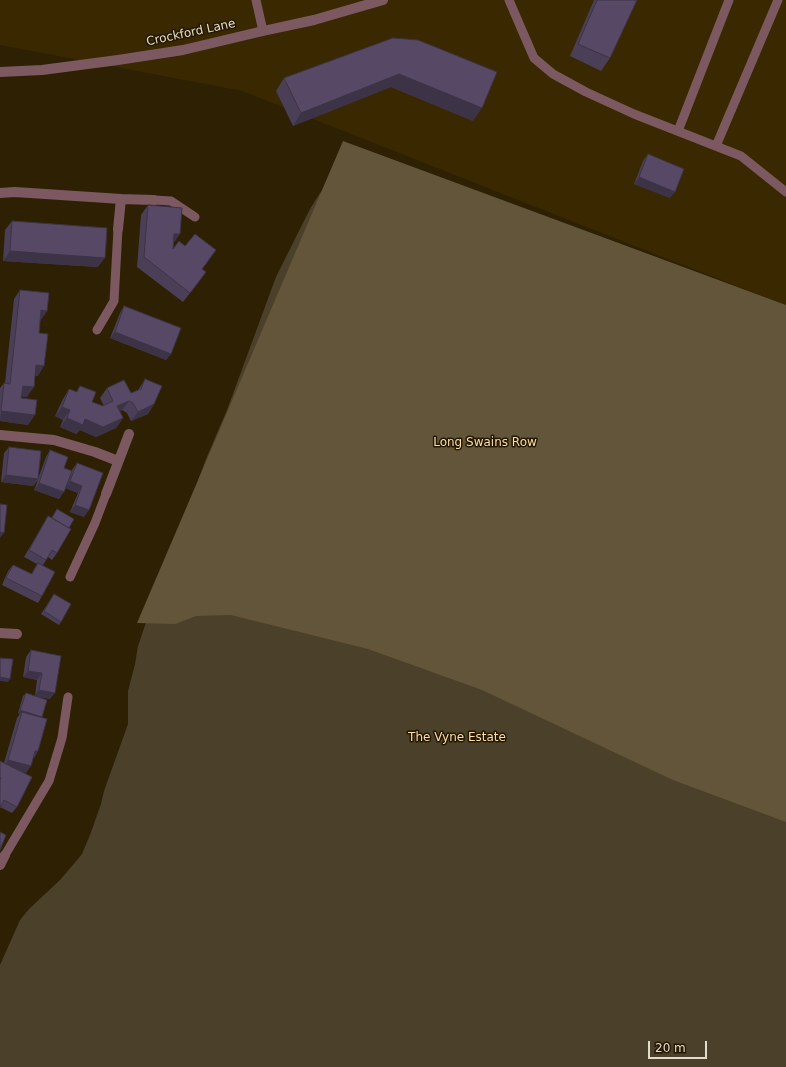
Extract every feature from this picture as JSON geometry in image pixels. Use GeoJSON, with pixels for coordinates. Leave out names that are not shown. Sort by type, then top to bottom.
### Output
{"type":"FeatureCollection","features":[{"type":"Feature","properties":{"kind":"street","name":"Crockford Lane"},"geometry":{"type":"LineString","coordinates":[[0,72],[42,70],[176,51],[314,20],[383,0]]}},
{"type":"Feature","properties":{"kind":"street"},"geometry":{"type":"LineString","coordinates":[[0,193],[15,192],[154,200]]}},
{"type":"Feature","properties":{"kind":"street"},"geometry":{"type":"LineString","coordinates":[[118,229],[120,199]]}},
{"type":"Feature","properties":{"kind":"street"},"geometry":{"type":"LineString","coordinates":[[106,494],[129,434]]}},
{"type":"Feature","properties":{"kind":"street"},"geometry":{"type":"LineString","coordinates":[[0,435],[54,440],[95,452],[118,461]]}},
{"type":"Feature","properties":{"kind":"street"},"geometry":{"type":"LineString","coordinates":[[0,632],[17,634]]}},
{"type":"Feature","properties":{"kind":"street"},"geometry":{"type":"LineString","coordinates":[[0,865],[5,855]]}},
{"type":"Feature","properties":{"kind":"lane"},"geometry":{"type":"LineString","coordinates":[[256,0],[263,31]]}},
{"type":"Feature","properties":{"kind":"lane"},"geometry":{"type":"LineString","coordinates":[[510,0],[534,58],[553,74],[586,92],[634,114],[741,156],[786,192]]}},
{"type":"Feature","properties":{"kind":"lane"},"geometry":{"type":"LineString","coordinates":[[678,131],[729,0]]}},
{"type":"Feature","properties":{"kind":"lane"},"geometry":{"type":"LineString","coordinates":[[716,146],[778,0]]}},
{"type":"Feature","properties":{"kind":"lane"},"geometry":{"type":"LineString","coordinates":[[154,200],[171,202],[195,217]]}},
{"type":"Feature","properties":{"kind":"lane"},"geometry":{"type":"LineString","coordinates":[[97,330],[114,301],[118,229]]}},
{"type":"Feature","properties":{"kind":"lane"},"geometry":{"type":"LineString","coordinates":[[70,577],[95,523],[106,494]]}},
{"type":"Feature","properties":{"kind":"lane"},"geometry":{"type":"LineString","coordinates":[[5,855],[49,781],[62,738],[68,697]]}},
{"type":"Feature","properties":{"kind":"shaded area"},"geometry":{"type":"Polygon","coordinates":[[[0,0],[786,0],[786,305],[242,91],[0,45],[0,0]]]}},
{"type":"Feature","properties":{"kind":"green space","name":"Long Swains Row"},"geometry":{"type":"Polygon","coordinates":[[[343,141],[786,305],[786,822],[673,780],[482,690],[368,649],[231,615],[196,616],[175,624],[137,623],[343,141]]]}},
{"type":"Feature","properties":{"kind":"green space","name":"The Vyne Estate"},"geometry":{"type":"Polygon","coordinates":[[[338,170],[786,311],[786,1067],[0,1067],[0,965],[20,920],[29,909],[60,880],[82,854],[101,804],[104,791],[128,724],[128,691],[138,646],[191,499],[227,410],[276,277],[310,209],[320,193],[338,170]]]}},
{"type":"Feature","properties":{"kind":"building"},"geometry":{"type":"Polygon","coordinates":[[[597,0],[637,0],[610,58],[578,44],[597,0]]]}},
{"type":"Feature","properties":{"kind":"building"},"geometry":{"type":"Polygon","coordinates":[[[393,38],[418,40],[497,72],[482,108],[399,74],[301,113],[284,78],[393,38]]]}},
{"type":"Feature","properties":{"kind":"building"},"geometry":{"type":"Polygon","coordinates":[[[648,154],[684,169],[675,192],[639,177],[648,154]]]}},
{"type":"Feature","properties":{"kind":"building"},"geometry":{"type":"Polygon","coordinates":[[[148,205],[182,208],[180,234],[174,234],[173,249],[179,241],[185,246],[195,234],[216,250],[202,269],[206,272],[190,293],[144,257],[148,205]]]}},
{"type":"Feature","properties":{"kind":"building"},"geometry":{"type":"Polygon","coordinates":[[[12,221],[107,228],[105,258],[10,251],[12,221]]]}},
{"type":"Feature","properties":{"kind":"building"},"geometry":{"type":"Polygon","coordinates":[[[20,290],[49,293],[47,311],[41,310],[39,333],[48,334],[44,366],[36,365],[34,387],[23,386],[21,398],[37,400],[35,415],[1,411],[4,383],[10,384],[20,290]]]}},
{"type":"Feature","properties":{"kind":"building"},"geometry":{"type":"Polygon","coordinates":[[[124,306],[181,328],[171,354],[115,332],[124,306]]]}},
{"type":"Feature","properties":{"kind":"building"},"geometry":{"type":"Polygon","coordinates":[[[145,379],[162,386],[154,404],[138,412],[133,403],[129,401],[117,406],[123,418],[103,427],[85,419],[83,425],[67,418],[70,410],[62,407],[69,389],[77,392],[80,386],[96,392],[92,402],[103,406],[113,401],[107,388],[124,380],[131,393],[141,389],[145,379]]]}},
{"type":"Feature","properties":{"kind":"building"},"geometry":{"type":"Polygon","coordinates":[[[9,447],[41,451],[38,479],[6,475],[9,447]]]}},
{"type":"Feature","properties":{"kind":"building"},"geometry":{"type":"Polygon","coordinates":[[[50,450],[68,457],[64,468],[72,471],[64,492],[39,483],[50,450]]]}},
{"type":"Feature","properties":{"kind":"building"},"geometry":{"type":"Polygon","coordinates":[[[77,463],[103,473],[89,510],[75,505],[82,486],[70,481],[77,463]]]}},
{"type":"Feature","properties":{"kind":"building"},"geometry":{"type":"Polygon","coordinates":[[[0,504],[7,505],[4,533],[0,532],[0,504]]]}},
{"type":"Feature","properties":{"kind":"building"},"geometry":{"type":"Polygon","coordinates":[[[57,509],[74,519],[69,528],[52,518],[57,509]]]}},
{"type":"Feature","properties":{"kind":"building"},"geometry":{"type":"Polygon","coordinates":[[[48,516],[71,529],[57,553],[52,550],[46,560],[29,550],[48,516]]]}},
{"type":"Feature","properties":{"kind":"building"},"geometry":{"type":"Polygon","coordinates":[[[38,563],[55,572],[42,596],[6,578],[13,565],[32,574],[38,563]]]}},
{"type":"Feature","properties":{"kind":"building"},"geometry":{"type":"Polygon","coordinates":[[[54,594],[71,604],[61,622],[44,611],[54,594]]]}},
{"type":"Feature","properties":{"kind":"building"},"geometry":{"type":"Polygon","coordinates":[[[31,650],[61,656],[55,693],[39,690],[42,673],[28,671],[31,650]]]}},
{"type":"Feature","properties":{"kind":"building"},"geometry":{"type":"Polygon","coordinates":[[[0,658],[13,659],[10,679],[0,677],[0,658]]]}},
{"type":"Feature","properties":{"kind":"building"},"geometry":{"type":"Polygon","coordinates":[[[26,693],[47,700],[42,717],[20,710],[26,693]]]}},
{"type":"Feature","properties":{"kind":"building"},"geometry":{"type":"Polygon","coordinates":[[[22,712],[47,719],[38,751],[35,751],[31,766],[8,760],[22,712]]]}},
{"type":"Feature","properties":{"kind":"building"},"geometry":{"type":"Polygon","coordinates":[[[0,761],[32,777],[17,807],[4,800],[0,808],[0,761]]]}},
{"type":"Feature","properties":{"kind":"building"},"geometry":{"type":"Polygon","coordinates":[[[0,832],[6,835],[0,850],[0,832]]]}}]}
